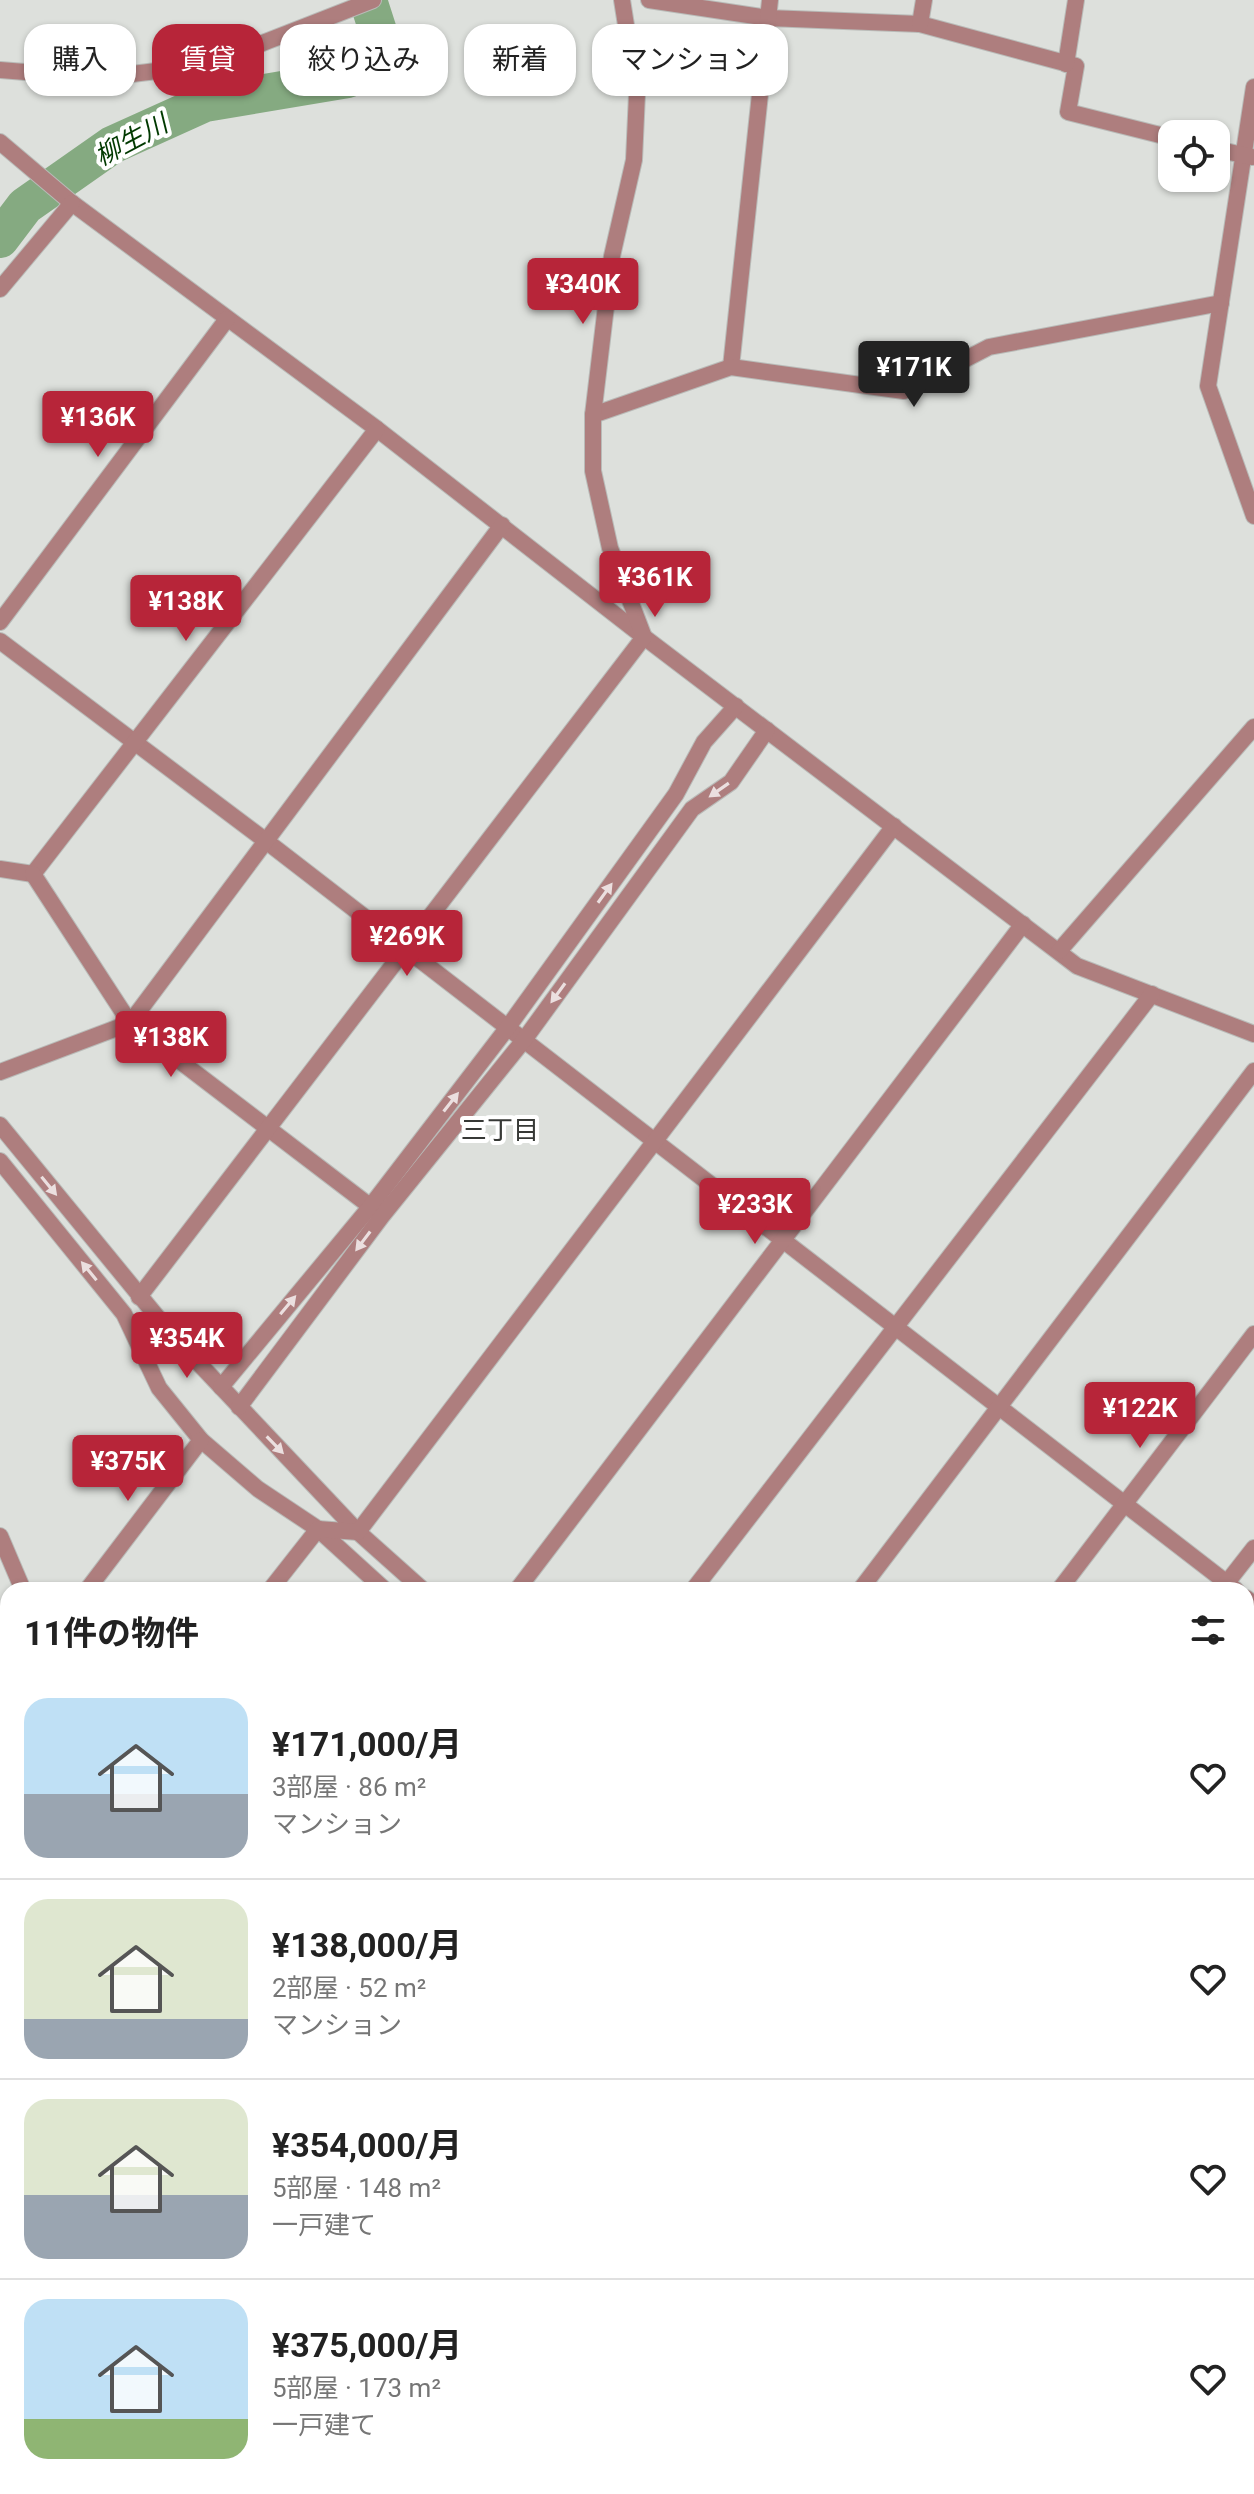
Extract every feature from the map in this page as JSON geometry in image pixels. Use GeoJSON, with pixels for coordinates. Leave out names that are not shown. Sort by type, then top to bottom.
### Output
{"type":"FeatureCollection","features":[{"type":"Feature","properties":{"kind":"street"},"geometry":{"type":"LineString","coordinates":[[0,70],[99,78],[206,65],[373,0]]}},
{"type":"Feature","properties":{"kind":"street"},"geometry":{"type":"LineString","coordinates":[[622,0],[637,94],[634,160],[612,256],[593,415],[593,471],[610,548],[644,637]]}},
{"type":"Feature","properties":{"kind":"street"},"geometry":{"type":"LineString","coordinates":[[649,0],[768,18],[920,24],[1076,66],[1068,112],[1158,134]]}},
{"type":"Feature","properties":{"kind":"street"},"geometry":{"type":"LineString","coordinates":[[731,367],[770,0]]}},
{"type":"Feature","properties":{"kind":"street"},"geometry":{"type":"LineString","coordinates":[[920,24],[924,0]]}},
{"type":"Feature","properties":{"kind":"street"},"geometry":{"type":"LineString","coordinates":[[1066,64],[1076,0]]}},
{"type":"Feature","properties":{"kind":"street"},"geometry":{"type":"LineString","coordinates":[[1254,87],[1249,157],[1208,386],[1254,516]]}},
{"type":"Feature","properties":{"kind":"street"},"geometry":{"type":"LineString","coordinates":[[3,150],[377,429],[644,637],[1077,966],[1254,1034]]}},
{"type":"Feature","properties":{"kind":"street"},"geometry":{"type":"LineString","coordinates":[[0,289],[66,198]]}},
{"type":"Feature","properties":{"kind":"street"},"geometry":{"type":"LineString","coordinates":[[593,415],[731,367],[904,391],[989,347],[1221,303]]}},
{"type":"Feature","properties":{"kind":"street"},"geometry":{"type":"LineString","coordinates":[[0,622],[227,319]]}},
{"type":"Feature","properties":{"kind":"street"},"geometry":{"type":"LineString","coordinates":[[33,874],[377,429]]}},
{"type":"Feature","properties":{"kind":"street"},"geometry":{"type":"LineString","coordinates":[[0,1072],[130,1023],[502,525]]}},
{"type":"Feature","properties":{"kind":"street"},"geometry":{"type":"LineString","coordinates":[[139,1297],[644,637]]}},
{"type":"Feature","properties":{"kind":"street"},"geometry":{"type":"LineString","coordinates":[[0,641],[508,1027],[1221,1582]]}},
{"type":"Feature","properties":{"kind":"street"},"geometry":{"type":"LineString","coordinates":[[239,1407],[676,794],[704,742],[736,706]]}},
{"type":"Feature","properties":{"kind":"street"},"geometry":{"type":"LineString","coordinates":[[1059,951],[1254,727]]}},
{"type":"Feature","properties":{"kind":"street"},"geometry":{"type":"LineString","coordinates":[[221,1387],[524,1040],[692,809],[731,782],[767,730]]}},
{"type":"Feature","properties":{"kind":"street"},"geometry":{"type":"LineString","coordinates":[[358,1532],[894,826]]}},
{"type":"Feature","properties":{"kind":"street"},"geometry":{"type":"LineString","coordinates":[[0,869],[33,874],[130,1023],[376,1211]]}},
{"type":"Feature","properties":{"kind":"street"},"geometry":{"type":"LineString","coordinates":[[523,1582],[1023,924]]}},
{"type":"Feature","properties":{"kind":"street"},"geometry":{"type":"LineString","coordinates":[[699,1582],[1152,994]]}},
{"type":"Feature","properties":{"kind":"street"},"geometry":{"type":"LineString","coordinates":[[866,1582],[1254,1071]]}},
{"type":"Feature","properties":{"kind":"street"},"geometry":{"type":"LineString","coordinates":[[0,1125],[139,1297],[358,1532],[414,1582]]}},
{"type":"Feature","properties":{"kind":"street"},"geometry":{"type":"LineString","coordinates":[[0,1161],[124,1314],[159,1388],[201,1440],[258,1489],[318,1529],[376,1582]]}},
{"type":"Feature","properties":{"kind":"street"},"geometry":{"type":"LineString","coordinates":[[1065,1582],[1254,1334]]}},
{"type":"Feature","properties":{"kind":"street"},"geometry":{"type":"LineString","coordinates":[[93,1582],[201,1440]]}},
{"type":"Feature","properties":{"kind":"street"},"geometry":{"type":"LineString","coordinates":[[318,1529],[358,1532]]}},
{"type":"Feature","properties":{"kind":"street"},"geometry":{"type":"LineString","coordinates":[[276,1582],[318,1529]]}},
{"type":"Feature","properties":{"kind":"street"},"geometry":{"type":"LineString","coordinates":[[0,1536],[20,1582]]}},
{"type":"Feature","properties":{"kind":"street"},"geometry":{"type":"LineString","coordinates":[[1232,1582],[1254,1548]]}},
{"type":"Feature","properties":{"kind":"waterway","name":"柳生川"},"geometry":{"type":"LineString","coordinates":[[0,239],[25,206],[112,145],[205,103],[348,79],[378,31],[368,0]]}},
{"type":"Feature","properties":{"kind":"district","name":"三丁目"},"geometry":{"type":"Point","coordinates":[500,1130]}}]}
